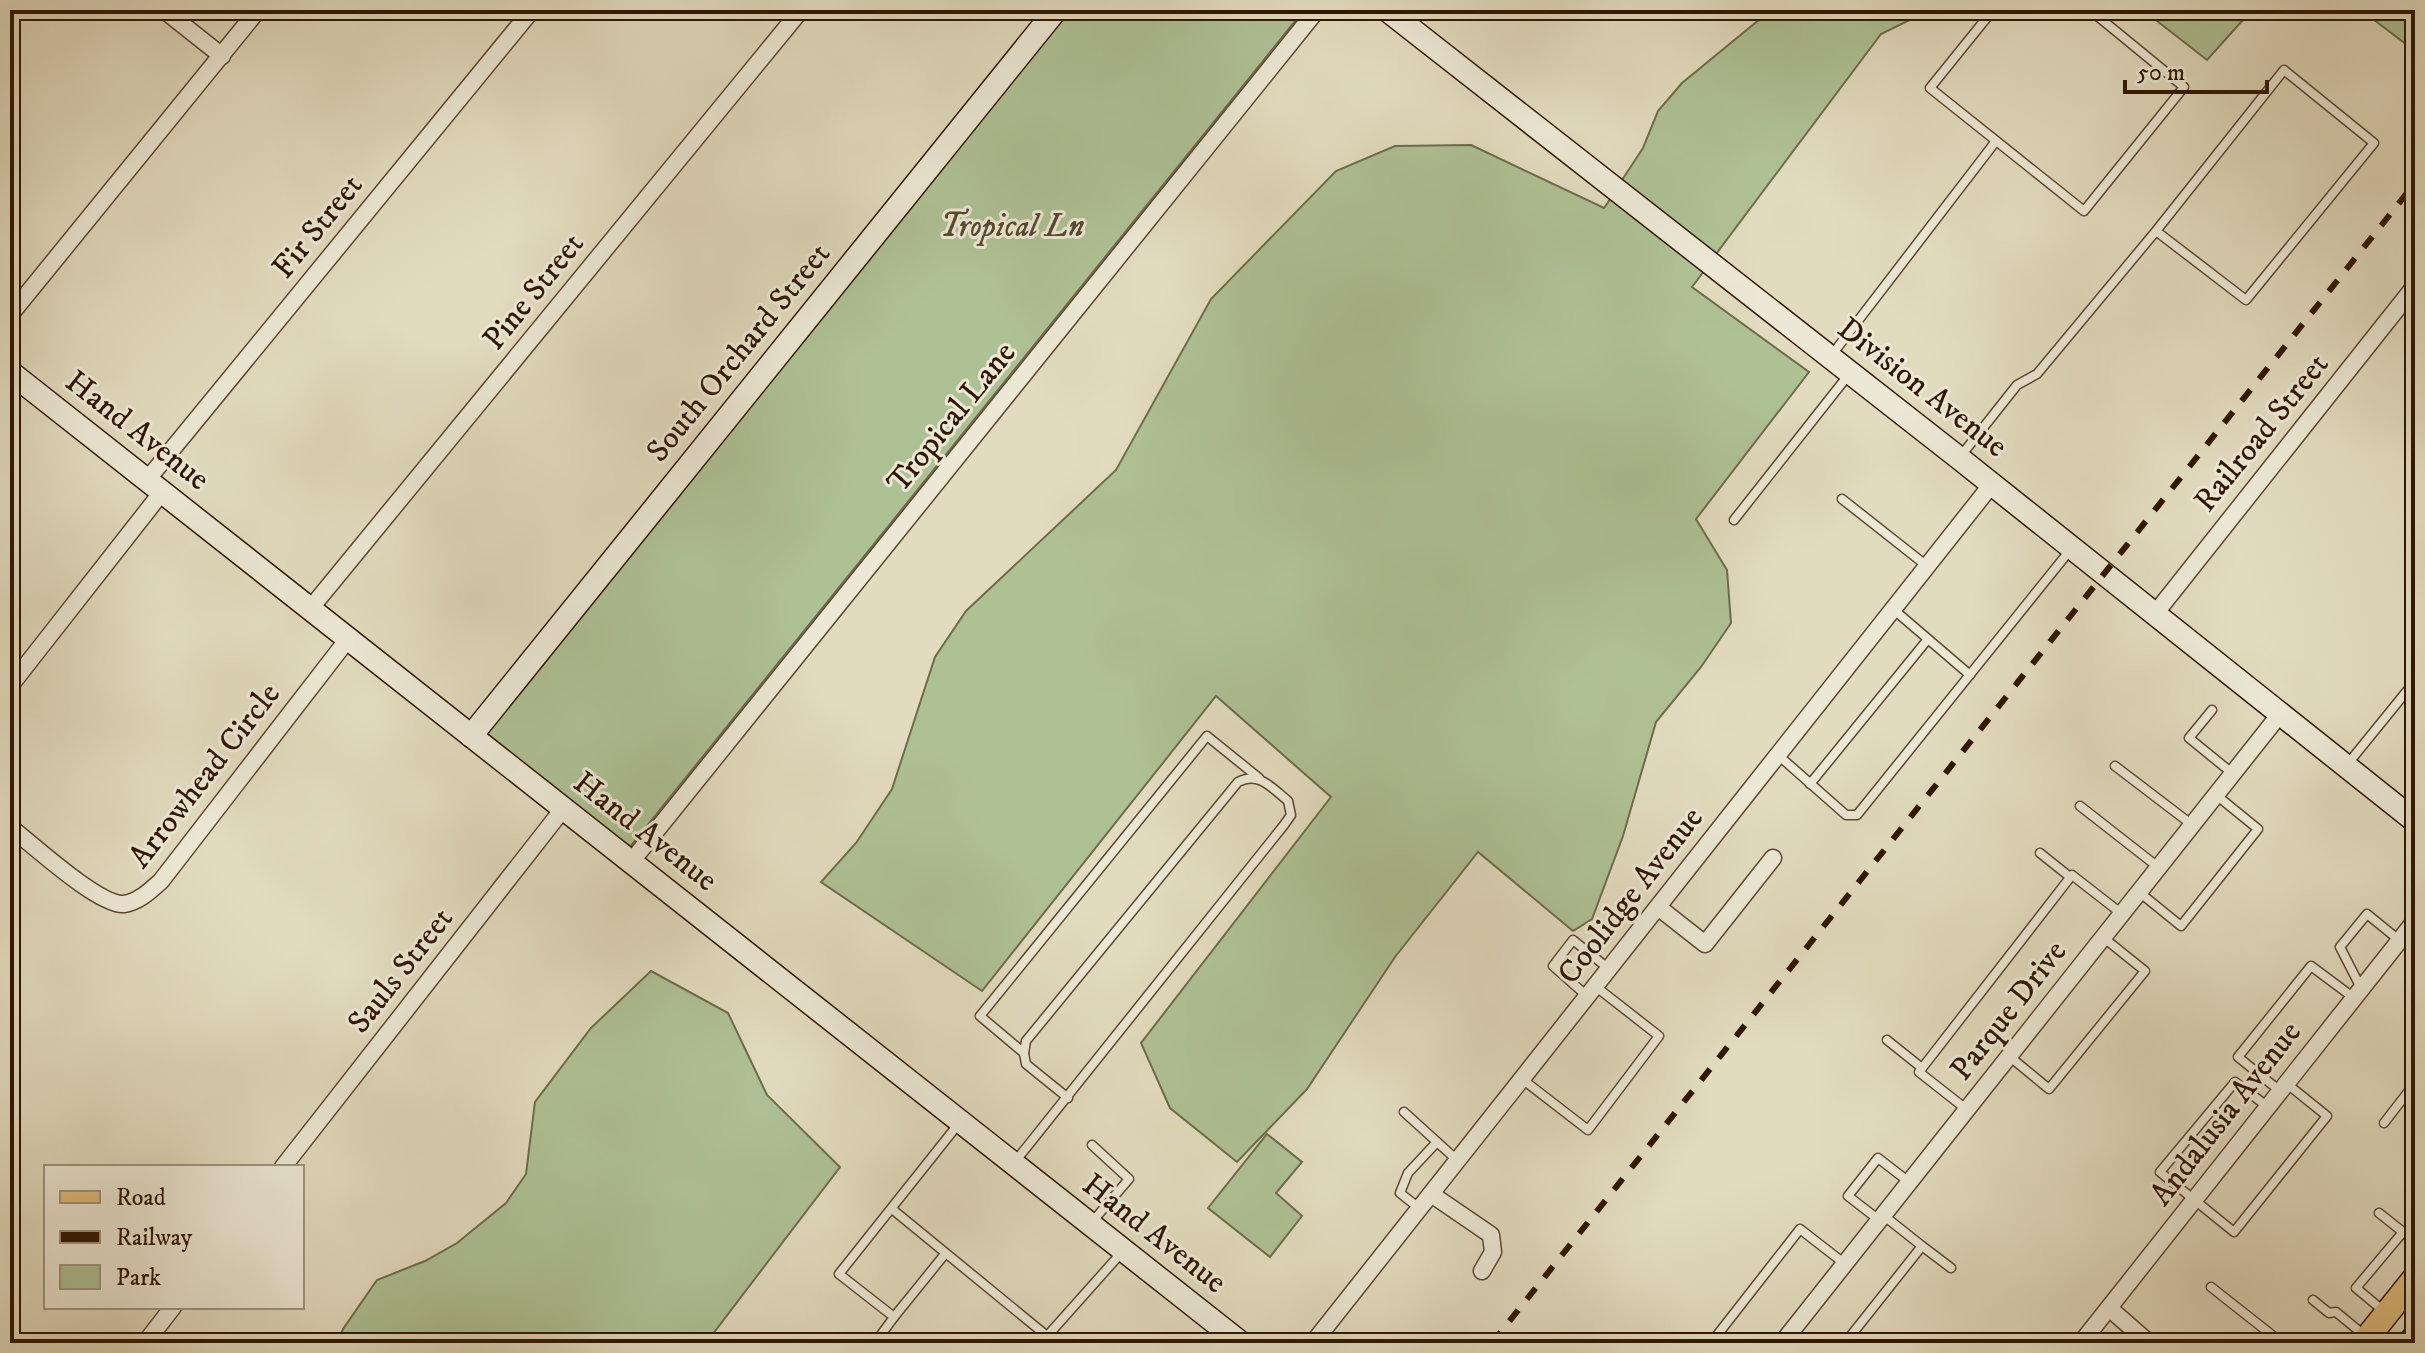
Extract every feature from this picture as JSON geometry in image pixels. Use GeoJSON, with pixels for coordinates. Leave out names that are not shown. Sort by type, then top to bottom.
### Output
{"type":"FeatureCollection","features":[{"type":"Feature","properties":{"kind":"main road"},"geometry":{"type":"LineString","coordinates":[[2365,1340],[2415,1278]]}},
{"type":"Feature","properties":{"kind":"main road"},"geometry":{"type":"LineString","coordinates":[[2410,1343],[2415,1337]]}},
{"type":"Feature","properties":{"kind":"street"},"geometry":{"type":"LineString","coordinates":[[164,10],[222,56]]}},
{"type":"Feature","properties":{"kind":"street"},"geometry":{"type":"LineString","coordinates":[[10,315],[258,10]]}},
{"type":"Feature","properties":{"kind":"street","name":"Fir Street"},"geometry":{"type":"LineString","coordinates":[[10,686],[155,486],[532,10]]}},
{"type":"Feature","properties":{"kind":"street","name":"Pine Street"},"geometry":{"type":"LineString","coordinates":[[310,609],[801,10]]}},
{"type":"Feature","properties":{"kind":"street","name":"South Orchard Street"},"geometry":{"type":"LineString","coordinates":[[471,736],[1056,10]]}},
{"type":"Feature","properties":{"kind":"street","name":"Tropical Lane"},"geometry":{"type":"LineString","coordinates":[[631,862],[1317,10]]}},
{"type":"Feature","properties":{"kind":"street","name":"Division Avenue"},"geometry":{"type":"LineString","coordinates":[[1387,10],[1992,484],[2415,821]]}},
{"type":"Feature","properties":{"kind":"street","name":"Railroad Street"},"geometry":{"type":"LineString","coordinates":[[2154,615],[2415,286]]}},
{"type":"Feature","properties":{"kind":"street","name":"Hand Avenue"},"geometry":{"type":"LineString","coordinates":[[10,372],[1124,1250],[1214,1335],[1241,1343]]}},
{"type":"Feature","properties":{"kind":"street","name":"Coolidge Avenue"},"geometry":{"type":"LineString","coordinates":[[1313,1343],[1992,484]]}},
{"type":"Feature","properties":{"kind":"street","name":"Arrowhead Circle"},"geometry":{"type":"LineString","coordinates":[[10,827],[86,887],[109,901],[125,904],[144,896],[161,881],[348,639]]}},
{"type":"Feature","properties":{"kind":"street","name":"Parque Drive"},"geometry":{"type":"LineString","coordinates":[[1782,1343],[2280,714]]}},
{"type":"Feature","properties":{"kind":"street","name":"Sauls Street"},"geometry":{"type":"LineString","coordinates":[[285,1165],[563,809]]}},
{"type":"Feature","properties":{"kind":"street"},"geometry":{"type":"LineString","coordinates":[[1658,907],[1705,944],[1773,858]]}},
{"type":"Feature","properties":{"kind":"street","name":"Andalusia Avenue"},"geometry":{"type":"LineString","coordinates":[[2081,1343],[2415,921]]}},
{"type":"Feature","properties":{"kind":"street"},"geometry":{"type":"LineString","coordinates":[[1431,1194],[1491,1235],[1493,1252],[1482,1271]]}},
{"type":"Feature","properties":{"kind":"street"},"geometry":{"type":"LineString","coordinates":[[2109,1308],[2149,1343]]}},
{"type":"Feature","properties":{"kind":"street"},"geometry":{"type":"LineString","coordinates":[[145,1343],[171,1309]]}},
{"type":"Feature","properties":{"kind":"lane"},"geometry":{"type":"LineString","coordinates":[[1993,10],[1930,88],[2084,211],[2184,87],[2090,10]]}},
{"type":"Feature","properties":{"kind":"lane"},"geometry":{"type":"LineString","coordinates":[[1959,458],[2017,385],[2037,374],[2284,70],[2374,143],[2246,300],[2156,231]]}},
{"type":"Feature","properties":{"kind":"lane"},"geometry":{"type":"LineString","coordinates":[[1830,357],[1996,141]]}},
{"type":"Feature","properties":{"kind":"lane"},"geometry":{"type":"LineString","coordinates":[[1734,520],[1850,372]]}},
{"type":"Feature","properties":{"kind":"lane"},"geometry":{"type":"LineString","coordinates":[[1842,499],[1927,566]]}},
{"type":"Feature","properties":{"kind":"lane"},"geometry":{"type":"LineString","coordinates":[[1778,755],[1846,815],[1857,815],[2072,548]]}},
{"type":"Feature","properties":{"kind":"lane"},"geometry":{"type":"LineString","coordinates":[[1893,609],[1970,675]]}},
{"type":"Feature","properties":{"kind":"lane"},"geometry":{"type":"LineString","coordinates":[[1810,784],[1928,639]]}},
{"type":"Feature","properties":{"kind":"lane"},"geometry":{"type":"LineString","coordinates":[[2346,766],[2415,681]]}},
{"type":"Feature","properties":{"kind":"lane"},"geometry":{"type":"LineString","coordinates":[[2212,710],[2189,738],[2232,773]]}},
{"type":"Feature","properties":{"kind":"lane"},"geometry":{"type":"LineString","coordinates":[[1014,1164],[1291,815],[1288,801],[1207,736],[980,1016],[1024,1053]]}},
{"type":"Feature","properties":{"kind":"lane"},"geometry":{"type":"LineString","coordinates":[[2115,766],[2191,824]]}},
{"type":"Feature","properties":{"kind":"lane"},"geometry":{"type":"LineString","coordinates":[[1068,1098],[1026,1064],[1026,1041],[1238,782],[1249,777],[1259,778]]}},
{"type":"Feature","properties":{"kind":"lane"},"geometry":{"type":"LineString","coordinates":[[2139,892],[2181,926],[2258,829],[2215,794]]}},
{"type":"Feature","properties":{"kind":"lane"},"geometry":{"type":"LineString","coordinates":[[2080,806],[2158,867]]}},
{"type":"Feature","properties":{"kind":"lane"},"geometry":{"type":"LineString","coordinates":[[2040,853],[2122,914]]}},
{"type":"Feature","properties":{"kind":"lane"},"geometry":{"type":"LineString","coordinates":[[1966,1109],[1919,1072],[2070,877]]}},
{"type":"Feature","properties":{"kind":"lane"},"geometry":{"type":"LineString","coordinates":[[2358,993],[2340,947],[2367,914],[2399,940]]}},
{"type":"Feature","properties":{"kind":"lane"},"geometry":{"type":"LineString","coordinates":[[2009,1056],[2049,1089],[2145,971],[2103,937]]}},
{"type":"Feature","properties":{"kind":"lane"},"geometry":{"type":"LineString","coordinates":[[1522,1079],[1588,1130],[1659,1036],[1553,966],[1573,940],[1609,969]]}},
{"type":"Feature","properties":{"kind":"lane"},"geometry":{"type":"LineString","coordinates":[[2268,1107],[2235,1082],[2160,1172],[2234,1232],[2327,1116],[2238,1057],[2311,966],[2358,993]]}},
{"type":"Feature","properties":{"kind":"lane"},"geometry":{"type":"LineString","coordinates":[[1887,1040],[1922,1068]]}},
{"type":"Feature","properties":{"kind":"lane"},"geometry":{"type":"LineString","coordinates":[[2384,1123],[2415,1083]]}},
{"type":"Feature","properties":{"kind":"lane"},"geometry":{"type":"LineString","coordinates":[[1404,1112],[1457,1160]]}},
{"type":"Feature","properties":{"kind":"lane"},"geometry":{"type":"LineString","coordinates":[[894,1317],[839,1274],[960,1122]]}},
{"type":"Feature","properties":{"kind":"lane"},"geometry":{"type":"LineString","coordinates":[[1419,1208],[1400,1193],[1408,1173],[1437,1142]]}},
{"type":"Feature","properties":{"kind":"lane"},"geometry":{"type":"LineString","coordinates":[[1090,1224],[1129,1179],[1092,1145]]}},
{"type":"Feature","properties":{"kind":"lane"},"geometry":{"type":"LineString","coordinates":[[1909,1182],[1878,1158],[1848,1196],[1951,1268]]}},
{"type":"Feature","properties":{"kind":"lane"},"geometry":{"type":"LineString","coordinates":[[892,1209],[1044,1339],[1124,1250]]}},
{"type":"Feature","properties":{"kind":"lane"},"geometry":{"type":"LineString","coordinates":[[2379,1213],[2415,1242]]}},
{"type":"Feature","properties":{"kind":"lane"},"geometry":{"type":"LineString","coordinates":[[1711,1343],[1800,1229],[1845,1264]]}},
{"type":"Feature","properties":{"kind":"lane"},"geometry":{"type":"LineString","coordinates":[[2387,1313],[2356,1288],[2403,1232]]}},
{"type":"Feature","properties":{"kind":"lane"},"geometry":{"type":"LineString","coordinates":[[1845,1343],[1922,1246]]}},
{"type":"Feature","properties":{"kind":"lane"},"geometry":{"type":"LineString","coordinates":[[875,1343],[945,1254]]}},
{"type":"Feature","properties":{"kind":"lane"},"geometry":{"type":"LineString","coordinates":[[2211,1287],[2282,1343]]}},
{"type":"Feature","properties":{"kind":"lane"},"geometry":{"type":"LineString","coordinates":[[2313,1300],[2329,1313],[2336,1312],[2365,1340]]}},
{"type":"Feature","properties":{"kind":"green space","name":"Tropical Ln"},"geometry":{"type":"Polygon","coordinates":[[[1069,10],[1304,10],[630,847],[486,734],[1069,10]]]}},
{"type":"Feature","properties":{"kind":"green space"},"geometry":{"type":"Polygon","coordinates":[[[1771,10],[1930,10],[1881,34],[1716,254],[1622,180],[1643,148],[1658,111],[1682,83],[1771,10]]]}},
{"type":"Feature","properties":{"kind":"green space"},"geometry":{"type":"Polygon","coordinates":[[[2143,10],[2252,10],[2207,60],[2143,10]]]}},
{"type":"Feature","properties":{"kind":"green space"},"geometry":{"type":"Polygon","coordinates":[[[2361,10],[2415,10],[2415,51],[2361,10]]]}},
{"type":"Feature","properties":{"kind":"green space"},"geometry":{"type":"Polygon","coordinates":[[[1471,145],[1604,208],[1611,198],[1704,271],[1692,287],[1809,372],[1696,519],[1727,570],[1731,623],[1701,667],[1656,722],[1623,836],[1592,919],[1573,931],[1478,852],[1395,957],[1307,1089],[1237,1162],[1170,1108],[1141,1043],[1331,797],[1216,696],[982,991],[821,882],[856,843],[892,789],[935,657],[966,611],[1116,470],[1211,299],[1336,171],[1395,146],[1471,145]]]}},
{"type":"Feature","properties":{"kind":"green space"},"geometry":{"type":"Polygon","coordinates":[[[651,971],[728,1013],[767,1095],[840,1167],[706,1343],[337,1343],[343,1329],[377,1280],[425,1261],[457,1243],[506,1203],[526,1174],[535,1102],[591,1028],[651,971]]]}},
{"type":"Feature","properties":{"kind":"green space"},"geometry":{"type":"Polygon","coordinates":[[[1267,1134],[1302,1162],[1276,1193],[1302,1216],[1270,1257],[1208,1208],[1267,1134]]]}},
{"type":"Feature","properties":{"kind":"railway"},"geometry":{"type":"LineString","coordinates":[[1492,1343],[2415,183]]}}]}
